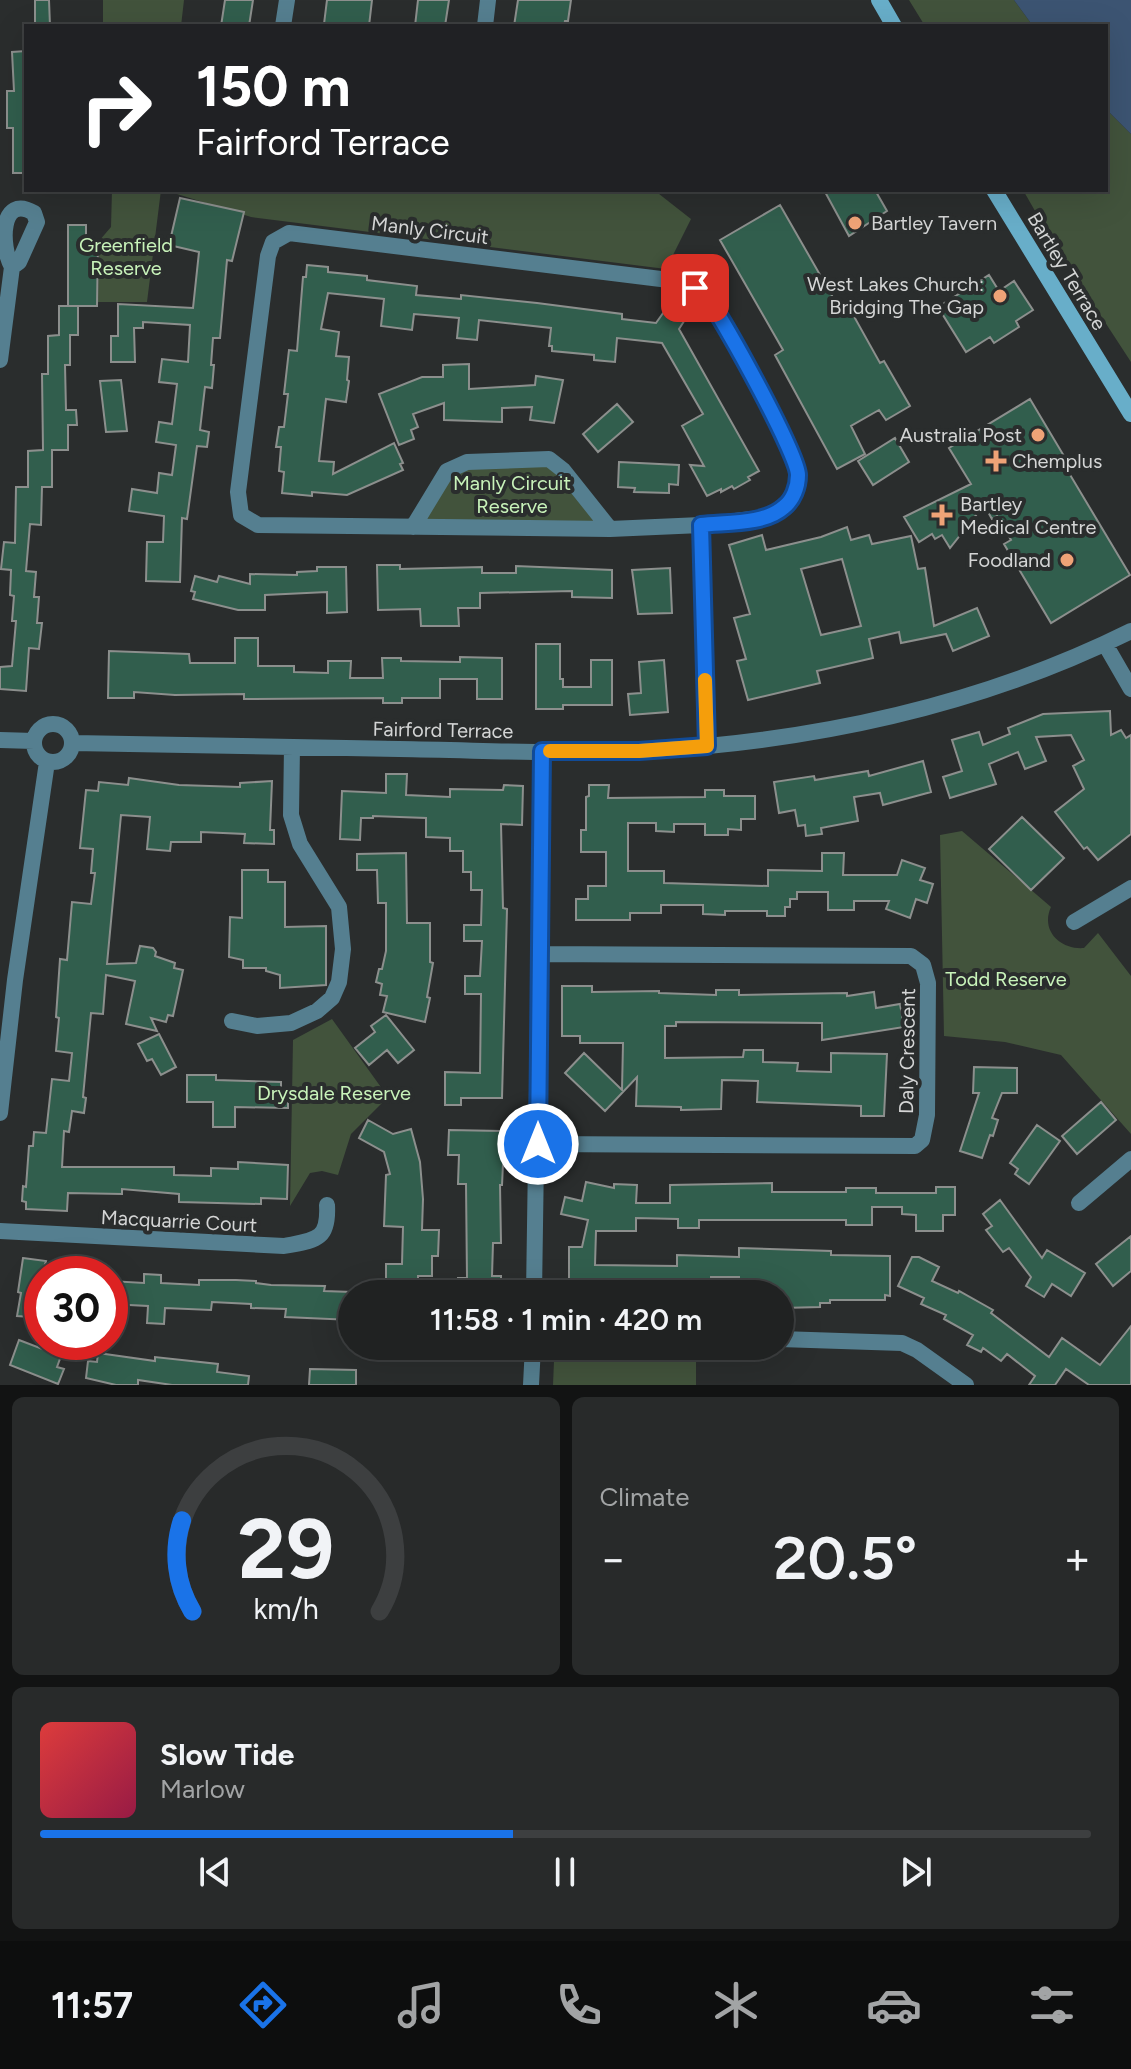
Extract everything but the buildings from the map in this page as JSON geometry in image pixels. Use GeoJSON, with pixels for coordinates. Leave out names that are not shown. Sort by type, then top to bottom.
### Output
{"type":"FeatureCollection","features":[{"type":"Feature","properties":{"kind":"street"},"geometry":{"type":"LineString","coordinates":[[283,24],[287,0]]}},
{"type":"Feature","properties":{"kind":"street"},"geometry":{"type":"LineString","coordinates":[[485,24],[488,0]]}},
{"type":"Feature","properties":{"kind":"street"},"geometry":{"type":"LineString","coordinates":[[879,0],[893,24]]}},
{"type":"Feature","properties":{"kind":"street","name":"Bartley Terrace"},"geometry":{"type":"LineString","coordinates":[[995,192],[1131,414]]}},
{"type":"Feature","properties":{"kind":"street","name":"Manly Circuit"},"geometry":{"type":"LineString","coordinates":[[289,233],[677,281],[695,288],[709,301],[746,365],[794,457],[798,474],[795,492],[784,507],[769,517],[701,525],[610,529],[413,527],[258,525],[241,515],[238,492],[268,256],[273,242],[289,233]]}},
{"type":"Feature","properties":{"kind":"street"},"geometry":{"type":"LineString","coordinates":[[0,360],[12,267]]}},
{"type":"Feature","properties":{"kind":"street"},"geometry":{"type":"LineString","coordinates":[[413,527],[447,471],[467,462],[549,459],[563,470],[610,529]]}},
{"type":"Feature","properties":{"kind":"street"},"geometry":{"type":"LineString","coordinates":[[701,525],[707,746]]}},
{"type":"Feature","properties":{"kind":"street","name":"Fairford Terrace"},"geometry":{"type":"LineString","coordinates":[[73,743],[542,751],[639,751],[707,746],[865,723],[980,692],[1034,673],[1131,631]]}},
{"type":"Feature","properties":{"kind":"street"},"geometry":{"type":"LineString","coordinates":[[1105,644],[1131,689]]}},
{"type":"Feature","properties":{"kind":"street"},"geometry":{"type":"LineString","coordinates":[[54,723],[66,728],[73,743],[64,759],[47,762],[38,754],[34,741],[40,729],[54,723]]}},
{"type":"Feature","properties":{"kind":"street"},"geometry":{"type":"LineString","coordinates":[[0,740],[34,741]]}},
{"type":"Feature","properties":{"kind":"street"},"geometry":{"type":"LineString","coordinates":[[232,1021],[257,1026],[291,1023],[317,1011],[332,998],[339,982],[343,949],[339,907],[300,844],[291,815],[292,747]]}},
{"type":"Feature","properties":{"kind":"street"},"geometry":{"type":"LineString","coordinates":[[534,1280],[542,751]]}},
{"type":"Feature","properties":{"kind":"street"},"geometry":{"type":"LineString","coordinates":[[0,1113],[8,979],[47,762]]}},
{"type":"Feature","properties":{"kind":"street"},"geometry":{"type":"LineString","coordinates":[[1074,922],[1131,888]]}},
{"type":"Feature","properties":{"kind":"street","name":"Daly Crescent"},"geometry":{"type":"LineString","coordinates":[[538,954],[911,956],[923,965],[928,983],[927,1115],[922,1140],[915,1146],[538,1144]]}},
{"type":"Feature","properties":{"kind":"street"},"geometry":{"type":"LineString","coordinates":[[1079,1203],[1131,1159]]}},
{"type":"Feature","properties":{"kind":"street","name":"Macquarrie Court"},"geometry":{"type":"LineString","coordinates":[[0,1231],[284,1246],[310,1241],[323,1234],[328,1224],[327,1205]]}},
{"type":"Feature","properties":{"kind":"street"},"geometry":{"type":"LineString","coordinates":[[794,1339],[902,1343],[966,1385]]}},
{"type":"Feature","properties":{"kind":"street"},"geometry":{"type":"LineString","coordinates":[[531,1385],[532,1360]]}},
{"type":"Feature","properties":{"kind":"green space"},"geometry":{"type":"Polygon","coordinates":[[[103,0],[184,0],[181,24],[103,24],[103,0]]]}},
{"type":"Feature","properties":{"kind":"green space"},"geometry":{"type":"Polygon","coordinates":[[[909,0],[1014,0],[1032,24],[924,24],[909,0]]]}},
{"type":"Feature","properties":{"kind":"green space"},"geometry":{"type":"Polygon","coordinates":[[[1108,111],[1131,134],[1131,362],[1024,192],[1108,192],[1108,111]]]}},
{"type":"Feature","properties":{"kind":"green space","name":"Greenfield Reserve"},"geometry":{"type":"Polygon","coordinates":[[[112,192],[161,192],[147,302],[98,302],[99,241],[111,227],[112,192]]]}},
{"type":"Feature","properties":{"kind":"green space","name":"Greenfield Reserve"},"geometry":{"type":"Polygon","coordinates":[[[170,192],[657,192],[691,219],[666,269],[251,217],[170,192]]]}},
{"type":"Feature","properties":{"kind":"green space","name":"Manly Circuit Reserve"},"geometry":{"type":"Polygon","coordinates":[[[549,459],[610,529],[413,527],[447,471],[549,459]]]}},
{"type":"Feature","properties":{"kind":"green space","name":"Todd Reserve"},"geometry":{"type":"Polygon","coordinates":[[[962,831],[1051,907],[1048,924],[1055,937],[1068,946],[1084,948],[1098,933],[1131,976],[1131,1134],[1061,1055],[1005,1042],[944,1036],[940,835],[962,831]]]}},
{"type":"Feature","properties":{"kind":"green space","name":"Drysdale Reserve"},"geometry":{"type":"Polygon","coordinates":[[[332,1019],[388,1097],[351,1134],[338,1175],[322,1171],[310,1173],[290,1206],[293,1040],[332,1019]]]}},
{"type":"Feature","properties":{"kind":"green space"},"geometry":{"type":"Polygon","coordinates":[[[696,1360],[696,1385],[553,1385],[554,1361],[696,1360]]]}},
{"type":"Feature","properties":{"kind":"water"},"geometry":{"type":"Polygon","coordinates":[[[1014,0],[1131,0],[1131,134],[1108,111],[1108,24],[1032,24],[1014,0]]]}},
{"type":"Feature","properties":{"kind":"slow traffic"},"geometry":{"type":"LineString","coordinates":[[550,751],[639,751],[707,746],[705,680]]}},
{"type":"Feature","properties":{"kind":"place","name":"Bartley Tavern"},"geometry":{"type":"Point","coordinates":[855,223]}},
{"type":"Feature","properties":{"kind":"place","name":"West Lakes Church: Bridging The Gap"},"geometry":{"type":"Point","coordinates":[1000,296]}},
{"type":"Feature","properties":{"kind":"place","name":"Australia Post"},"geometry":{"type":"Point","coordinates":[1038,435]}},
{"type":"Feature","properties":{"kind":"place","name":"Chemplus"},"geometry":{"type":"Point","coordinates":[996,461]}},
{"type":"Feature","properties":{"kind":"place","name":"Bartley Medical Centre"},"geometry":{"type":"Point","coordinates":[942,515]}},
{"type":"Feature","properties":{"kind":"place","name":"Foodland"},"geometry":{"type":"Point","coordinates":[1067,560]}},
{"type":"Feature","properties":{"kind":"route"},"geometry":{"type":"LineString","coordinates":[[538,1144],[542,751],[639,751],[707,746],[701,525],[769,517],[784,507],[795,492],[798,474],[794,457],[709,301],[695,288]]}}]}
